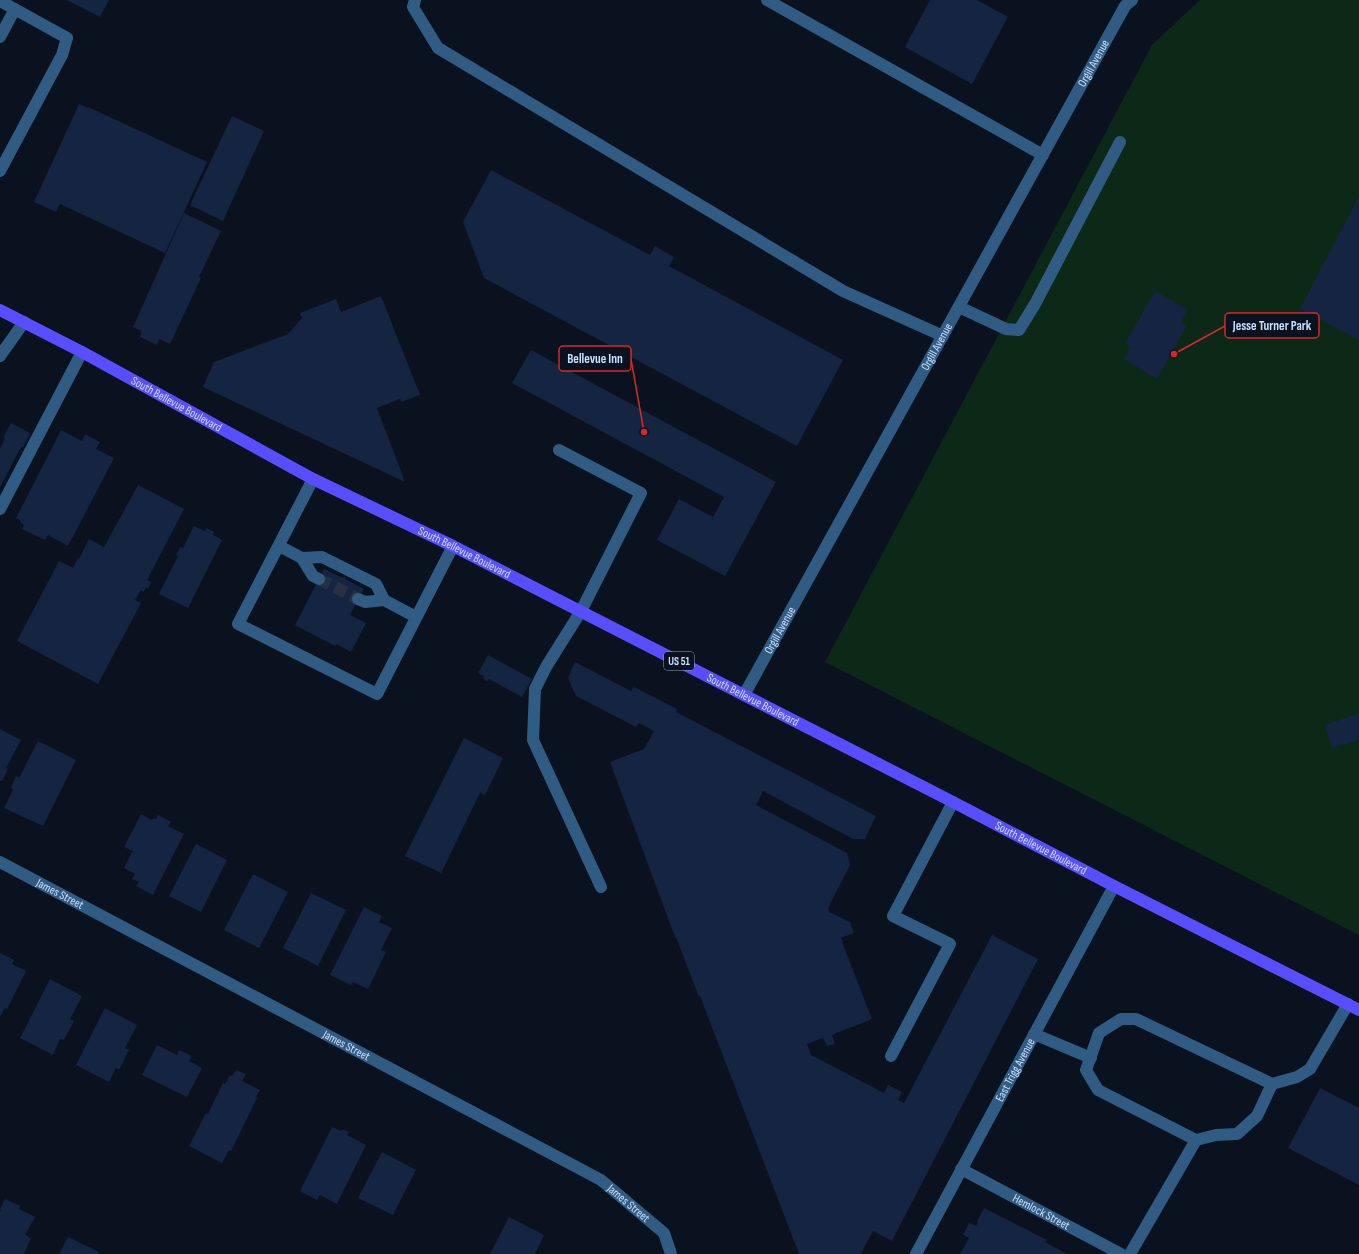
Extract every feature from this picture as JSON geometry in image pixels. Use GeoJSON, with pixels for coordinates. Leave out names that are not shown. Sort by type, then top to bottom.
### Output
{"type":"FeatureCollection","features":[{"type":"Feature","properties":{"kind":"main road","name":"South Bellevue Boulevard"},"geometry":{"type":"LineString","coordinates":[[0,310],[82,352],[314,479],[453,546],[1114,886],[1354,1007]]}},
{"type":"Feature","properties":{"kind":"street"},"geometry":{"type":"LineString","coordinates":[[415,0],[413,7],[438,48],[843,291],[943,336]]}},
{"type":"Feature","properties":{"kind":"street"},"geometry":{"type":"LineString","coordinates":[[767,0],[1043,155]]}},
{"type":"Feature","properties":{"kind":"street","name":"Orgill Avenue"},"geometry":{"type":"LineString","coordinates":[[744,695],[1125,6],[1132,0]]}},
{"type":"Feature","properties":{"kind":"street"},"geometry":{"type":"LineString","coordinates":[[0,1],[67,38],[62,56],[0,171]]}},
{"type":"Feature","properties":{"kind":"street"},"geometry":{"type":"LineString","coordinates":[[0,37],[15,9]]}},
{"type":"Feature","properties":{"kind":"street"},"geometry":{"type":"LineString","coordinates":[[959,307],[1006,329],[1019,330],[1035,304],[1120,142]]}},
{"type":"Feature","properties":{"kind":"street"},"geometry":{"type":"LineString","coordinates":[[0,356],[24,322]]}},
{"type":"Feature","properties":{"kind":"street"},"geometry":{"type":"LineString","coordinates":[[0,509],[82,352]]}},
{"type":"Feature","properties":{"kind":"street"},"geometry":{"type":"LineString","coordinates":[[559,450],[641,493],[581,611],[546,667],[535,689],[533,740],[601,887]]}},
{"type":"Feature","properties":{"kind":"street"},"geometry":{"type":"LineString","coordinates":[[314,479],[238,624],[377,694],[453,546]]}},
{"type":"Feature","properties":{"kind":"street"},"geometry":{"type":"LineString","coordinates":[[279,546],[302,558],[322,556],[376,584],[384,600]]}},
{"type":"Feature","properties":{"kind":"street"},"geometry":{"type":"LineString","coordinates":[[302,558],[312,576],[319,579]]}},
{"type":"Feature","properties":{"kind":"street"},"geometry":{"type":"LineString","coordinates":[[358,599],[365,602],[384,600],[416,616]]}},
{"type":"Feature","properties":{"kind":"street"},"geometry":{"type":"LineString","coordinates":[[892,1056],[950,944],[894,916],[953,802]]}},
{"type":"Feature","properties":{"kind":"street","name":"James Street"},"geometry":{"type":"LineString","coordinates":[[0,862],[601,1180],[664,1233],[671,1254]]}},
{"type":"Feature","properties":{"kind":"street","name":"East Trigg Avenue"},"geometry":{"type":"LineString","coordinates":[[916,1254],[1114,886]]}},
{"type":"Feature","properties":{"kind":"street"},"geometry":{"type":"LineString","coordinates":[[1272,1084],[1257,1116],[1237,1134],[1216,1135],[1196,1140],[1098,1090],[1086,1070],[1099,1033],[1121,1019],[1136,1019],[1272,1084],[1297,1077],[1310,1069],[1354,1007]]}},
{"type":"Feature","properties":{"kind":"street"},"geometry":{"type":"LineString","coordinates":[[1034,1034],[1091,1058]]}},
{"type":"Feature","properties":{"kind":"street"},"geometry":{"type":"LineString","coordinates":[[1130,1254],[1196,1140]]}},
{"type":"Feature","properties":{"kind":"street","name":"Hemlock Street"},"geometry":{"type":"LineString","coordinates":[[961,1168],[1121,1254]]}},
{"type":"Feature","properties":{"kind":"green space"},"geometry":{"type":"Polygon","coordinates":[[[1200,0],[1359,0],[1359,935],[825,662],[1152,45],[1200,0]]]}},
{"type":"Feature","properties":{"kind":"building"},"geometry":{"type":"Polygon","coordinates":[[[67,0],[109,0],[100,17],[67,0]]]}},
{"type":"Feature","properties":{"kind":"building"},"geometry":{"type":"Polygon","coordinates":[[[930,0],[977,0],[1008,17],[972,84],[905,47],[930,0]]]}},
{"type":"Feature","properties":{"kind":"building"},"geometry":{"type":"Polygon","coordinates":[[[79,104],[207,162],[165,253],[60,204],[56,212],[34,202],[79,104]]]}},
{"type":"Feature","properties":{"kind":"building"},"geometry":{"type":"Polygon","coordinates":[[[232,116],[264,131],[223,221],[190,205],[232,116]]]}},
{"type":"Feature","properties":{"kind":"building"},"geometry":{"type":"Polygon","coordinates":[[[491,170],[650,255],[655,246],[674,257],[669,266],[843,360],[797,446],[484,278],[463,222],[491,170]]]}},
{"type":"Feature","properties":{"kind":"building"},"geometry":{"type":"Polygon","coordinates":[[[1359,196],[1359,340],[1300,309],[1359,196]]]}},
{"type":"Feature","properties":{"kind":"building"},"geometry":{"type":"Polygon","coordinates":[[[184,213],[221,231],[170,344],[159,339],[157,345],[140,337],[142,331],[133,327],[184,213]]]}},
{"type":"Feature","properties":{"kind":"building"},"geometry":{"type":"Polygon","coordinates":[[[1155,291],[1172,301],[1175,301],[1174,302],[1188,310],[1181,322],[1187,325],[1157,379],[1124,359],[1131,347],[1125,343],[1155,291]]]}},
{"type":"Feature","properties":{"kind":"building"},"geometry":{"type":"Polygon","coordinates":[[[381,296],[420,395],[401,402],[400,399],[377,408],[405,482],[203,387],[214,362],[288,334],[302,319],[300,313],[336,299],[341,312],[381,296]]]}},
{"type":"Feature","properties":{"kind":"building"},"geometry":{"type":"Polygon","coordinates":[[[531,350],[776,482],[725,576],[657,540],[679,499],[713,517],[724,497],[512,383],[531,350]]]}},
{"type":"Feature","properties":{"kind":"building"},"geometry":{"type":"Polygon","coordinates":[[[11,423],[30,433],[0,487],[0,449],[5,438],[3,437],[11,423]]]}},
{"type":"Feature","properties":{"kind":"building"},"geometry":{"type":"Polygon","coordinates":[[[61,430],[82,441],[85,434],[100,442],[96,449],[114,458],[68,546],[48,535],[45,540],[22,529],[24,525],[16,518],[61,430]]]}},
{"type":"Feature","properties":{"kind":"building"},"geometry":{"type":"Polygon","coordinates":[[[138,485],[184,509],[147,580],[151,582],[148,589],[146,587],[144,592],[141,590],[135,600],[141,603],[98,684],[17,641],[59,561],[73,568],[89,539],[104,547],[138,485]]]}},
{"type":"Feature","properties":{"kind":"building"},"geometry":{"type":"Polygon","coordinates":[[[194,526],[205,531],[206,528],[214,532],[213,535],[222,540],[188,608],[159,594],[178,556],[176,555],[180,547],[183,548],[194,526]]]}},
{"type":"Feature","properties":{"kind":"building"},"geometry":{"type":"Polygon","coordinates":[[[324,569],[346,578],[345,579],[364,589],[350,615],[366,623],[351,652],[336,644],[335,646],[295,625],[324,569]]]}},
{"type":"Feature","properties":{"kind":"building"},"geometry":{"type":"Polygon","coordinates":[[[488,655],[532,679],[522,697],[489,679],[487,681],[483,679],[484,676],[478,673],[488,655]]]}},
{"type":"Feature","properties":{"kind":"building"},"geometry":{"type":"Polygon","coordinates":[[[575,662],[631,691],[634,687],[677,709],[676,712],[876,816],[865,839],[853,839],[763,791],[756,805],[847,853],[850,865],[828,908],[829,912],[850,922],[854,933],[841,938],[872,1019],[832,1035],[835,1044],[827,1046],[823,1038],[807,1044],[811,1055],[884,1093],[888,1085],[902,1092],[898,1100],[904,1103],[992,935],[1038,959],[892,1241],[873,1231],[861,1254],[799,1254],[700,996],[699,997],[675,937],[610,762],[644,749],[654,731],[639,723],[636,727],[576,696],[568,678],[575,662]]]}},
{"type":"Feature","properties":{"kind":"building"},"geometry":{"type":"Polygon","coordinates":[[[1359,713],[1359,740],[1332,748],[1325,725],[1359,713]]]}},
{"type":"Feature","properties":{"kind":"building"},"geometry":{"type":"Polygon","coordinates":[[[0,729],[21,740],[6,768],[8,769],[2,781],[0,781],[0,729]]]}},
{"type":"Feature","properties":{"kind":"building"},"geometry":{"type":"Polygon","coordinates":[[[464,738],[503,758],[485,795],[480,793],[441,873],[405,856],[464,738]]]}},
{"type":"Feature","properties":{"kind":"building"},"geometry":{"type":"Polygon","coordinates":[[[38,741],[76,760],[43,826],[4,808],[13,790],[11,788],[16,776],[19,778],[38,741]]]}},
{"type":"Feature","properties":{"kind":"building"},"geometry":{"type":"Polygon","coordinates":[[[141,814],[152,820],[153,818],[156,819],[158,815],[171,822],[168,826],[184,834],[153,895],[136,886],[139,882],[132,879],[135,874],[124,868],[132,852],[135,852],[124,847],[141,814]]]}},
{"type":"Feature","properties":{"kind":"building"},"geometry":{"type":"Polygon","coordinates":[[[196,844],[227,860],[201,912],[169,896],[196,844]]]}},
{"type":"Feature","properties":{"kind":"building"},"geometry":{"type":"Polygon","coordinates":[[[253,874],[288,892],[259,948],[224,930],[253,874]]]}},
{"type":"Feature","properties":{"kind":"building"},"geometry":{"type":"Polygon","coordinates":[[[311,893],[346,910],[318,966],[283,948],[311,893]]]}},
{"type":"Feature","properties":{"kind":"building"},"geometry":{"type":"Polygon","coordinates":[[[364,907],[382,916],[379,922],[392,928],[381,950],[386,952],[368,989],[353,982],[351,985],[330,975],[364,907]]]}},
{"type":"Feature","properties":{"kind":"building"},"geometry":{"type":"Polygon","coordinates":[[[0,953],[14,960],[12,964],[26,971],[7,1009],[5,1008],[0,1017],[0,953]]]}},
{"type":"Feature","properties":{"kind":"building"},"geometry":{"type":"Polygon","coordinates":[[[50,979],[82,996],[70,1019],[74,1021],[64,1040],[60,1039],[53,1055],[20,1038],[50,979]]]}},
{"type":"Feature","properties":{"kind":"building"},"geometry":{"type":"Polygon","coordinates":[[[105,1008],[137,1025],[125,1048],[129,1050],[119,1070],[116,1068],[109,1082],[76,1065],[105,1008]]]}},
{"type":"Feature","properties":{"kind":"building"},"geometry":{"type":"Polygon","coordinates":[[[157,1045],[177,1055],[179,1050],[192,1056],[189,1061],[202,1068],[187,1097],[142,1075],[157,1045]]]}},
{"type":"Feature","properties":{"kind":"building"},"geometry":{"type":"Polygon","coordinates":[[[236,1070],[246,1074],[242,1081],[260,1090],[231,1151],[229,1150],[222,1163],[189,1146],[206,1113],[208,1114],[223,1083],[225,1084],[230,1075],[232,1076],[236,1070]]]}},
{"type":"Feature","properties":{"kind":"building"},"geometry":{"type":"Polygon","coordinates":[[[1320,1088],[1359,1108],[1359,1185],[1288,1148],[1320,1088]]]}},
{"type":"Feature","properties":{"kind":"building"},"geometry":{"type":"Polygon","coordinates":[[[332,1127],[341,1131],[342,1129],[349,1132],[347,1135],[366,1145],[337,1204],[320,1195],[317,1200],[300,1191],[332,1127]]]}},
{"type":"Feature","properties":{"kind":"building"},"geometry":{"type":"Polygon","coordinates":[[[382,1152],[416,1170],[393,1215],[358,1198],[382,1152]]]}},
{"type":"Feature","properties":{"kind":"building"},"geometry":{"type":"Polygon","coordinates":[[[5,1199],[20,1206],[19,1209],[35,1217],[25,1235],[31,1238],[24,1254],[0,1254],[0,1209],[5,1199]]]}},
{"type":"Feature","properties":{"kind":"building"},"geometry":{"type":"Polygon","coordinates":[[[984,1208],[1047,1240],[1045,1242],[1067,1254],[960,1254],[969,1238],[963,1235],[969,1223],[976,1226],[984,1208]]]}},
{"type":"Feature","properties":{"kind":"building"},"geometry":{"type":"Polygon","coordinates":[[[509,1217],[544,1235],[535,1254],[490,1254],[509,1217]]]}},
{"type":"Feature","properties":{"kind":"building"},"geometry":{"type":"Polygon","coordinates":[[[68,1237],[99,1252],[98,1254],[59,1254],[68,1237]]]}},
{"type":"Feature","properties":{"kind":"tunnel"},"geometry":{"type":"LineString","coordinates":[[319,579],[358,599]]}},
{"type":"Feature","properties":{"kind":"place","name":"Jesse Turner Park"},"geometry":{"type":"Point","coordinates":[1174,354]}},
{"type":"Feature","properties":{"kind":"place","name":"Bellevue Inn"},"geometry":{"type":"Point","coordinates":[644,432]}}]}
